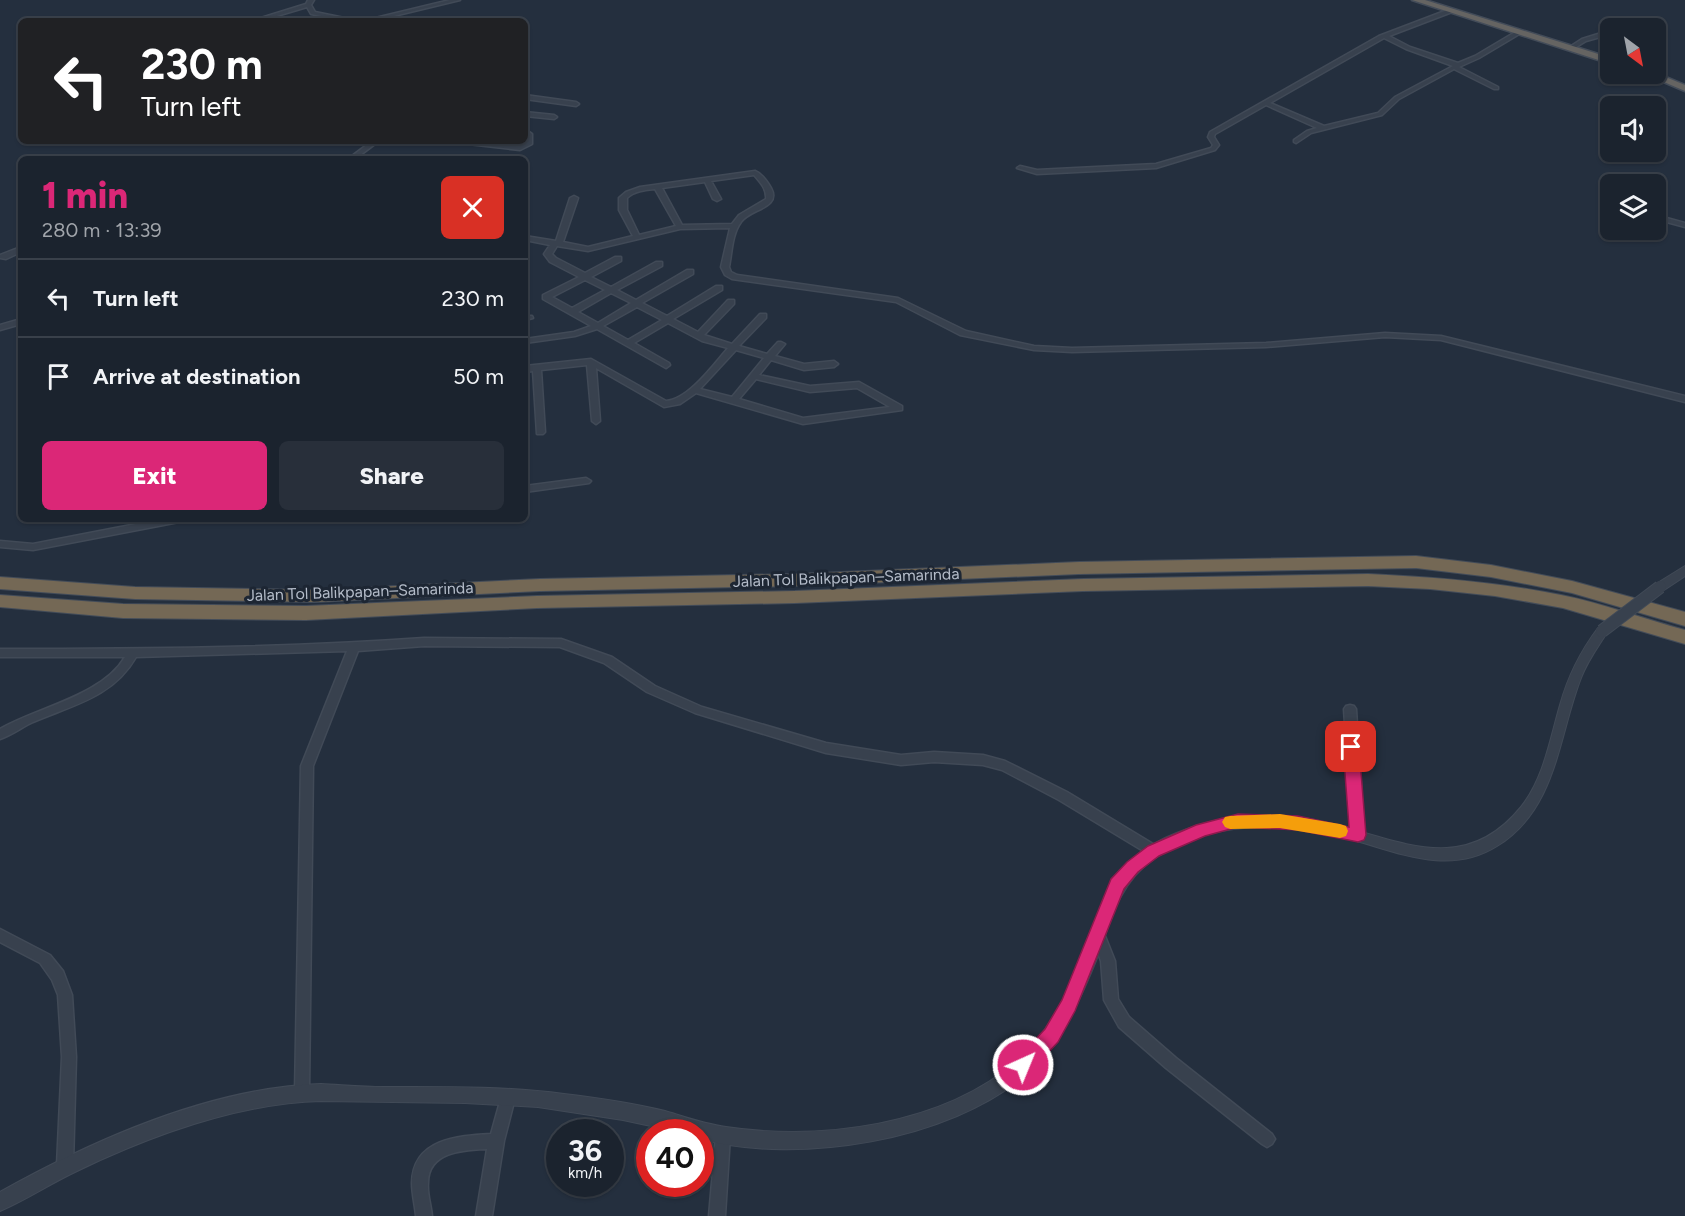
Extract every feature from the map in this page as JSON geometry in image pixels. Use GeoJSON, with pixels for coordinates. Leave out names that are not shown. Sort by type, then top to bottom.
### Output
{"type":"FeatureCollection","features":[{"type":"Feature","properties":{"kind":"highway"},"geometry":{"type":"LineString","coordinates":[[1416,0],[1600,57]]}},
{"type":"Feature","properties":{"kind":"highway"},"geometry":{"type":"LineString","coordinates":[[1666,80],[1685,88]]}},
{"type":"Feature","properties":{"kind":"highway","name":"Jalan Tol Balikpapan–Samarinda"},"geometry":{"type":"LineString","coordinates":[[0,583],[135,593],[314,596],[540,585],[795,580],[1079,568],[1416,562],[1491,571],[1572,587],[1685,620]]}},
{"type":"Feature","properties":{"kind":"highway","name":"Jalan Tol Balikpapan–Samarinda"},"geometry":{"type":"LineString","coordinates":[[0,601],[123,611],[306,613],[1083,585],[1368,580],[1430,583],[1506,592],[1563,602],[1685,637]]}},
{"type":"Feature","properties":{"kind":"street"},"geometry":{"type":"LineString","coordinates":[[379,18],[457,0]]}},
{"type":"Feature","properties":{"kind":"street"},"geometry":{"type":"LineString","coordinates":[[263,18],[309,2],[313,13],[340,18]]}},
{"type":"Feature","properties":{"kind":"street"},"geometry":{"type":"LineString","coordinates":[[1020,168],[1037,172],[1156,166],[1213,149],[1216,145],[1211,137],[1212,134],[1305,78],[1384,36],[1450,11]]}},
{"type":"Feature","properties":{"kind":"street"},"geometry":{"type":"LineString","coordinates":[[1296,141],[1309,132],[1376,116],[1396,98],[1477,57],[1519,32]]}},
{"type":"Feature","properties":{"kind":"street"},"geometry":{"type":"LineString","coordinates":[[1571,48],[1584,40],[1600,35]]}},
{"type":"Feature","properties":{"kind":"street"},"geometry":{"type":"LineString","coordinates":[[1384,36],[1408,48],[1456,66],[1496,88]]}},
{"type":"Feature","properties":{"kind":"street"},"geometry":{"type":"LineString","coordinates":[[528,97],[576,104]]}},
{"type":"Feature","properties":{"kind":"street"},"geometry":{"type":"LineString","coordinates":[[1266,103],[1323,128]]}},
{"type":"Feature","properties":{"kind":"street"},"geometry":{"type":"LineString","coordinates":[[528,114],[554,117]]}},
{"type":"Feature","properties":{"kind":"street"},"geometry":{"type":"LineString","coordinates":[[485,144],[520,148],[529,144],[528,133]]}},
{"type":"Feature","properties":{"kind":"street"},"geometry":{"type":"LineString","coordinates":[[355,156],[372,144]]}},
{"type":"Feature","properties":{"kind":"street"},"geometry":{"type":"LineString","coordinates":[[637,237],[623,210],[623,198],[628,193],[657,186],[754,173],[760,177],[771,194],[770,203],[745,212],[735,226],[725,267],[728,273],[735,277],[898,300],[963,333],[1023,346],[1072,350],[1266,345],[1385,335],[1441,338],[1685,399]]}},
{"type":"Feature","properties":{"kind":"street"},"geometry":{"type":"LineString","coordinates":[[707,179],[717,199]]}},
{"type":"Feature","properties":{"kind":"street"},"geometry":{"type":"LineString","coordinates":[[657,186],[680,227]]}},
{"type":"Feature","properties":{"kind":"street"},"geometry":{"type":"LineString","coordinates":[[574,198],[557,243],[548,256],[699,336],[804,367],[834,364]]}},
{"type":"Feature","properties":{"kind":"street"},"geometry":{"type":"LineString","coordinates":[[1666,219],[1685,225]]}},
{"type":"Feature","properties":{"kind":"street"},"geometry":{"type":"LineString","coordinates":[[528,238],[581,249],[597,249],[680,227],[735,226]]}},
{"type":"Feature","properties":{"kind":"street"},"geometry":{"type":"LineString","coordinates":[[3,257],[18,250]]}},
{"type":"Feature","properties":{"kind":"street"},"geometry":{"type":"LineString","coordinates":[[618,259],[546,297],[666,364]]}},
{"type":"Feature","properties":{"kind":"street"},"geometry":{"type":"LineString","coordinates":[[572,312],[659,264]]}},
{"type":"Feature","properties":{"kind":"street"},"geometry":{"type":"LineString","coordinates":[[528,341],[575,334],[598,326],[690,272]]}},
{"type":"Feature","properties":{"kind":"street"},"geometry":{"type":"LineString","coordinates":[[629,343],[719,288]]}},
{"type":"Feature","properties":{"kind":"street"},"geometry":{"type":"LineString","coordinates":[[699,336],[731,302]]}},
{"type":"Feature","properties":{"kind":"street"},"geometry":{"type":"LineString","coordinates":[[528,369],[591,362],[664,404],[676,403],[694,390],[763,316]]}},
{"type":"Feature","properties":{"kind":"street"},"geometry":{"type":"LineString","coordinates":[[0,328],[18,322]]}},
{"type":"Feature","properties":{"kind":"street"},"geometry":{"type":"LineString","coordinates":[[734,400],[781,344]]}},
{"type":"Feature","properties":{"kind":"street"},"geometry":{"type":"LineString","coordinates":[[591,362],[596,421]]}},
{"type":"Feature","properties":{"kind":"street"},"geometry":{"type":"LineString","coordinates":[[537,368],[540,432]]}},
{"type":"Feature","properties":{"kind":"street"},"geometry":{"type":"LineString","coordinates":[[694,390],[802,421],[899,408],[859,385],[820,389],[800,387],[754,376]]}},
{"type":"Feature","properties":{"kind":"street"},"geometry":{"type":"LineString","coordinates":[[528,489],[586,481]]}},
{"type":"Feature","properties":{"kind":"street"},"geometry":{"type":"LineString","coordinates":[[0,544],[33,547],[162,522]]}},
{"type":"Feature","properties":{"kind":"street"},"geometry":{"type":"LineString","coordinates":[[0,1202],[65,1165],[181,1121],[254,1102],[302,1094],[369,1096],[454,1094],[508,1098],[589,1106],[653,1117],[723,1136],[803,1139],[898,1127],[933,1117],[989,1090],[1014,1074],[1051,1036],[1082,977],[1109,900],[1117,884],[1132,867],[1154,851],[1202,830],[1238,820],[1298,823],[1358,835],[1408,851],[1442,856],[1478,850],[1494,842],[1514,826],[1530,805],[1556,748],[1569,694],[1584,654],[1602,631],[1685,570]]}},
{"type":"Feature","properties":{"kind":"street"},"geometry":{"type":"LineString","coordinates":[[0,653],[133,654],[354,647],[424,642],[561,644],[608,660],[651,689],[699,710],[826,748],[901,760],[934,757],[983,760],[1005,766],[1064,796],[1154,851]]}},
{"type":"Feature","properties":{"kind":"street"},"geometry":{"type":"LineString","coordinates":[[302,1094],[307,766],[354,647]]}},
{"type":"Feature","properties":{"kind":"street"},"geometry":{"type":"LineString","coordinates":[[0,734],[32,717],[91,694],[129,663],[133,654]]}},
{"type":"Feature","properties":{"kind":"street"},"geometry":{"type":"LineString","coordinates":[[1350,709],[1358,835]]}},
{"type":"Feature","properties":{"kind":"street"},"geometry":{"type":"LineString","coordinates":[[1098,934],[1108,961],[1112,1000],[1124,1022],[1171,1063],[1267,1139]]}},
{"type":"Feature","properties":{"kind":"street"},"geometry":{"type":"LineString","coordinates":[[0,935],[45,959],[58,976],[65,995],[69,1057],[65,1165]]}},
{"type":"Feature","properties":{"kind":"street"},"geometry":{"type":"LineString","coordinates":[[484,1216],[496,1141],[508,1098]]}},
{"type":"Feature","properties":{"kind":"street"},"geometry":{"type":"LineString","coordinates":[[717,1216],[723,1136]]}},
{"type":"Feature","properties":{"kind":"street"},"geometry":{"type":"LineString","coordinates":[[424,1216],[420,1179],[425,1162],[434,1152],[447,1145],[496,1141]]}},
{"type":"Feature","properties":{"kind":"slow traffic"},"geometry":{"type":"LineString","coordinates":[[1230,822],[1238,820],[1280,821],[1340,831]]}},
{"type":"Feature","properties":{"kind":"route"},"geometry":{"type":"LineString","coordinates":[[1023,1065],[1051,1036],[1069,1005],[1117,884],[1132,867],[1154,851],[1202,830],[1238,820],[1298,823],[1358,835],[1351,747]]}}]}
